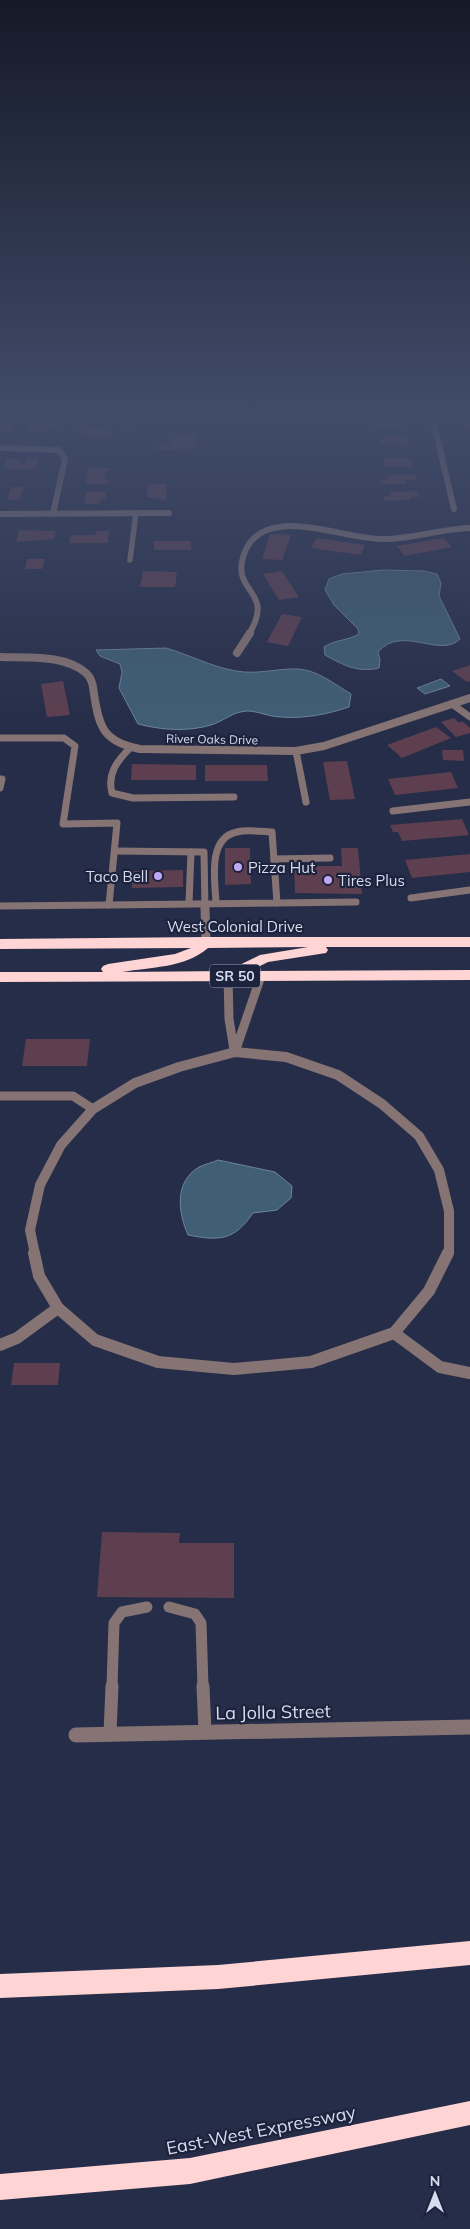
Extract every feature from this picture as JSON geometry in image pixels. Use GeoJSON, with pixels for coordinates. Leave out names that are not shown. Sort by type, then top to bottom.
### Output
{"type":"FeatureCollection","features":[{"type":"Feature","properties":{"kind":"highway"},"geometry":{"type":"LineString","coordinates":[[50,976],[176,959],[192,954],[206,942]]}},
{"type":"Feature","properties":{"kind":"highway"},"geometry":{"type":"LineString","coordinates":[[228,976],[265,958],[382,942]]}},
{"type":"Feature","properties":{"kind":"highway","name":"West Colonial Drive"},"geometry":{"type":"LineString","coordinates":[[0,944],[470,942]]}},
{"type":"Feature","properties":{"kind":"highway","name":"SR 50"},"geometry":{"type":"LineString","coordinates":[[0,977],[470,975]]}},
{"type":"Feature","properties":{"kind":"highway"},"geometry":{"type":"LineString","coordinates":[[0,1986],[218,1977],[470,1953]]}},
{"type":"Feature","properties":{"kind":"highway","name":"East-West Expressway"},"geometry":{"type":"LineString","coordinates":[[0,2187],[190,2171],[470,2113]]}},
{"type":"Feature","properties":{"kind":"street"},"geometry":{"type":"LineString","coordinates":[[237,653],[259,614],[259,605],[242,577],[240,567],[253,536],[265,530],[283,527],[298,527],[372,539],[470,528]]}},
{"type":"Feature","properties":{"kind":"street","name":"River Oaks Drive"},"geometry":{"type":"LineString","coordinates":[[0,656],[54,660],[72,665],[85,672],[92,681],[99,722],[107,737],[121,746],[130,748],[296,752],[324,746],[470,698]]}},
{"type":"Feature","properties":{"kind":"street"},"geometry":{"type":"LineString","coordinates":[[234,1052],[286,1057],[338,1075],[382,1104],[419,1136],[439,1170],[448,1211],[449,1250],[429,1290],[394,1333],[311,1362],[234,1369],[158,1362],[95,1340],[58,1308],[39,1276],[30,1230],[40,1184],[60,1145],[93,1109],[135,1082],[179,1067],[234,1052]]}},
{"type":"Feature","properties":{"kind":"street"},"geometry":{"type":"LineString","coordinates":[[0,1345],[17,1338],[58,1308]]}},
{"type":"Feature","properties":{"kind":"street"},"geometry":{"type":"LineString","coordinates":[[394,1333],[440,1367],[470,1372]]}},
{"type":"Feature","properties":{"kind":"street","name":"La Jolla Street"},"geometry":{"type":"LineString","coordinates":[[76,1734],[470,1727]]}},
{"type":"Feature","properties":{"kind":"lane"},"geometry":{"type":"LineString","coordinates":[[130,560],[135,519]]}},
{"type":"Feature","properties":{"kind":"lane"},"geometry":{"type":"LineString","coordinates":[[452,704],[470,717]]}},
{"type":"Feature","properties":{"kind":"lane"},"geometry":{"type":"LineString","coordinates":[[0,738],[64,738],[75,746],[64,824],[117,823],[109,905]]}},
{"type":"Feature","properties":{"kind":"lane"},"geometry":{"type":"LineString","coordinates":[[130,748],[113,766],[110,787],[112,793],[133,798],[234,797]]}},
{"type":"Feature","properties":{"kind":"lane"},"geometry":{"type":"LineString","coordinates":[[296,752],[306,802]]}},
{"type":"Feature","properties":{"kind":"lane"},"geometry":{"type":"LineString","coordinates":[[0,779],[2,779],[0,788]]}},
{"type":"Feature","properties":{"kind":"lane"},"geometry":{"type":"LineString","coordinates":[[393,811],[470,802]]}},
{"type":"Feature","properties":{"kind":"lane"},"geometry":{"type":"LineString","coordinates":[[216,903],[216,850],[224,837],[235,832],[272,832],[278,903]]}},
{"type":"Feature","properties":{"kind":"lane"},"geometry":{"type":"LineString","coordinates":[[115,851],[204,852],[206,942]]}},
{"type":"Feature","properties":{"kind":"lane"},"geometry":{"type":"LineString","coordinates":[[189,903],[191,852]]}},
{"type":"Feature","properties":{"kind":"lane"},"geometry":{"type":"LineString","coordinates":[[274,859],[330,858]]}},
{"type":"Feature","properties":{"kind":"lane"},"geometry":{"type":"LineString","coordinates":[[411,898],[470,890]]}},
{"type":"Feature","properties":{"kind":"lane"},"geometry":{"type":"LineString","coordinates":[[0,906],[356,902]]}},
{"type":"Feature","properties":{"kind":"lane"},"geometry":{"type":"LineString","coordinates":[[228,976],[234,1052]]}},
{"type":"Feature","properties":{"kind":"lane"},"geometry":{"type":"LineString","coordinates":[[234,1052],[261,976]]}},
{"type":"Feature","properties":{"kind":"lane"},"geometry":{"type":"LineString","coordinates":[[0,1096],[73,1096],[93,1109]]}},
{"type":"Feature","properties":{"kind":"lane"},"geometry":{"type":"LineString","coordinates":[[110,1734],[114,1623],[122,1612],[147,1607]]}},
{"type":"Feature","properties":{"kind":"lane"},"geometry":{"type":"LineString","coordinates":[[169,1607],[195,1614],[201,1622],[205,1732]]}},
{"type":"Feature","properties":{"kind":"water"},"geometry":{"type":"Polygon","coordinates":[[[383,570],[424,571],[437,574],[441,583],[439,596],[460,639],[452,644],[442,646],[409,641],[398,641],[388,644],[378,652],[379,668],[371,669],[357,669],[325,655],[324,647],[359,634],[358,629],[334,605],[325,590],[329,579],[342,574],[383,570]]]}},
{"type":"Feature","properties":{"kind":"water"},"geometry":{"type":"Polygon","coordinates":[[[166,648],[218,667],[236,671],[252,672],[299,669],[313,672],[351,694],[349,707],[307,717],[277,717],[247,711],[232,715],[211,725],[193,729],[165,729],[138,724],[119,688],[122,672],[120,664],[100,656],[96,650],[166,648]]]}},
{"type":"Feature","properties":{"kind":"water"},"geometry":{"type":"Polygon","coordinates":[[[441,679],[450,686],[425,694],[417,688],[441,679]]]}},
{"type":"Feature","properties":{"kind":"water"},"geometry":{"type":"Polygon","coordinates":[[[218,1160],[275,1172],[292,1186],[291,1198],[277,1210],[253,1213],[239,1229],[225,1237],[209,1238],[188,1235],[180,1207],[180,1198],[185,1181],[199,1167],[218,1160]]]}},
{"type":"Feature","properties":{"kind":"building"},"geometry":{"type":"Polygon","coordinates":[[[19,530],[56,531],[54,539],[16,542],[19,530]]]}},
{"type":"Feature","properties":{"kind":"building"},"geometry":{"type":"Polygon","coordinates":[[[96,531],[109,531],[108,543],[69,543],[71,535],[95,535],[96,531]]]}},
{"type":"Feature","properties":{"kind":"building"},"geometry":{"type":"Polygon","coordinates":[[[270,534],[291,535],[282,560],[262,559],[270,534]]]}},
{"type":"Feature","properties":{"kind":"building"},"geometry":{"type":"Polygon","coordinates":[[[317,538],[365,545],[361,555],[311,548],[317,538]]]}},
{"type":"Feature","properties":{"kind":"building"},"geometry":{"type":"Polygon","coordinates":[[[443,538],[452,547],[405,556],[397,546],[443,538]]]}},
{"type":"Feature","properties":{"kind":"building"},"geometry":{"type":"Polygon","coordinates":[[[154,541],[191,541],[191,550],[154,550],[154,541]]]}},
{"type":"Feature","properties":{"kind":"building"},"geometry":{"type":"Polygon","coordinates":[[[27,559],[45,559],[42,569],[25,569],[27,559]]]}},
{"type":"Feature","properties":{"kind":"building"},"geometry":{"type":"Polygon","coordinates":[[[143,571],[177,572],[175,587],[140,587],[143,571]]]}},
{"type":"Feature","properties":{"kind":"building"},"geometry":{"type":"Polygon","coordinates":[[[282,571],[299,597],[279,600],[263,574],[282,571]]]}},
{"type":"Feature","properties":{"kind":"building"},"geometry":{"type":"Polygon","coordinates":[[[282,614],[302,617],[288,646],[267,642],[282,614]]]}},
{"type":"Feature","properties":{"kind":"building"},"geometry":{"type":"Polygon","coordinates":[[[470,665],[470,681],[467,682],[452,671],[470,665]]]}},
{"type":"Feature","properties":{"kind":"building"},"geometry":{"type":"Polygon","coordinates":[[[63,681],[70,715],[47,717],[41,684],[63,681]]]}},
{"type":"Feature","properties":{"kind":"building"},"geometry":{"type":"Polygon","coordinates":[[[454,718],[459,723],[462,721],[470,728],[470,733],[456,737],[441,722],[454,718]]]}},
{"type":"Feature","properties":{"kind":"building"},"geometry":{"type":"Polygon","coordinates":[[[436,727],[451,738],[402,758],[387,745],[436,727]]]}},
{"type":"Feature","properties":{"kind":"building"},"geometry":{"type":"Polygon","coordinates":[[[442,750],[463,750],[464,761],[443,760],[442,750]]]}},
{"type":"Feature","properties":{"kind":"building"},"geometry":{"type":"Polygon","coordinates":[[[347,761],[355,799],[330,800],[323,762],[347,761]]]}},
{"type":"Feature","properties":{"kind":"building"},"geometry":{"type":"Polygon","coordinates":[[[132,764],[196,765],[196,780],[131,780],[132,764]]]}},
{"type":"Feature","properties":{"kind":"building"},"geometry":{"type":"Polygon","coordinates":[[[205,765],[267,765],[268,781],[205,781],[205,765]]]}},
{"type":"Feature","properties":{"kind":"building"},"geometry":{"type":"Polygon","coordinates":[[[451,772],[458,788],[395,795],[388,779],[451,772]]]}},
{"type":"Feature","properties":{"kind":"building"},"geometry":{"type":"Polygon","coordinates":[[[462,819],[469,835],[402,841],[398,832],[393,832],[390,825],[462,819]]]}},
{"type":"Feature","properties":{"kind":"building"},"geometry":{"type":"Polygon","coordinates":[[[225,848],[250,848],[251,884],[225,885],[225,848]]]}},
{"type":"Feature","properties":{"kind":"building","name":"Tires Plus"},"geometry":{"type":"Polygon","coordinates":[[[341,848],[358,848],[362,894],[295,893],[294,866],[342,866],[341,848]]]}},
{"type":"Feature","properties":{"kind":"building"},"geometry":{"type":"Polygon","coordinates":[[[470,854],[470,872],[412,878],[405,860],[470,854]]]}},
{"type":"Feature","properties":{"kind":"building"},"geometry":{"type":"Polygon","coordinates":[[[183,870],[183,887],[132,888],[132,871],[183,870]]]}},
{"type":"Feature","properties":{"kind":"building"},"geometry":{"type":"Polygon","coordinates":[[[26,1039],[90,1039],[87,1066],[22,1066],[26,1039]]]}},
{"type":"Feature","properties":{"kind":"building"},"geometry":{"type":"Polygon","coordinates":[[[14,1363],[60,1363],[58,1385],[11,1385],[14,1363]]]}},
{"type":"Feature","properties":{"kind":"building"},"geometry":{"type":"Polygon","coordinates":[[[102,1532],[180,1533],[179,1543],[234,1543],[234,1598],[97,1597],[102,1532]]]}},
{"type":"Feature","properties":{"kind":"place","name":"Pizza Hut"},"geometry":{"type":"Point","coordinates":[238,867]}},
{"type":"Feature","properties":{"kind":"place","name":"Taco Bell"},"geometry":{"type":"Point","coordinates":[158,876]}},
{"type":"Feature","properties":{"kind":"place","name":"Tires Plus"},"geometry":{"type":"Point","coordinates":[328,880]}}]}
